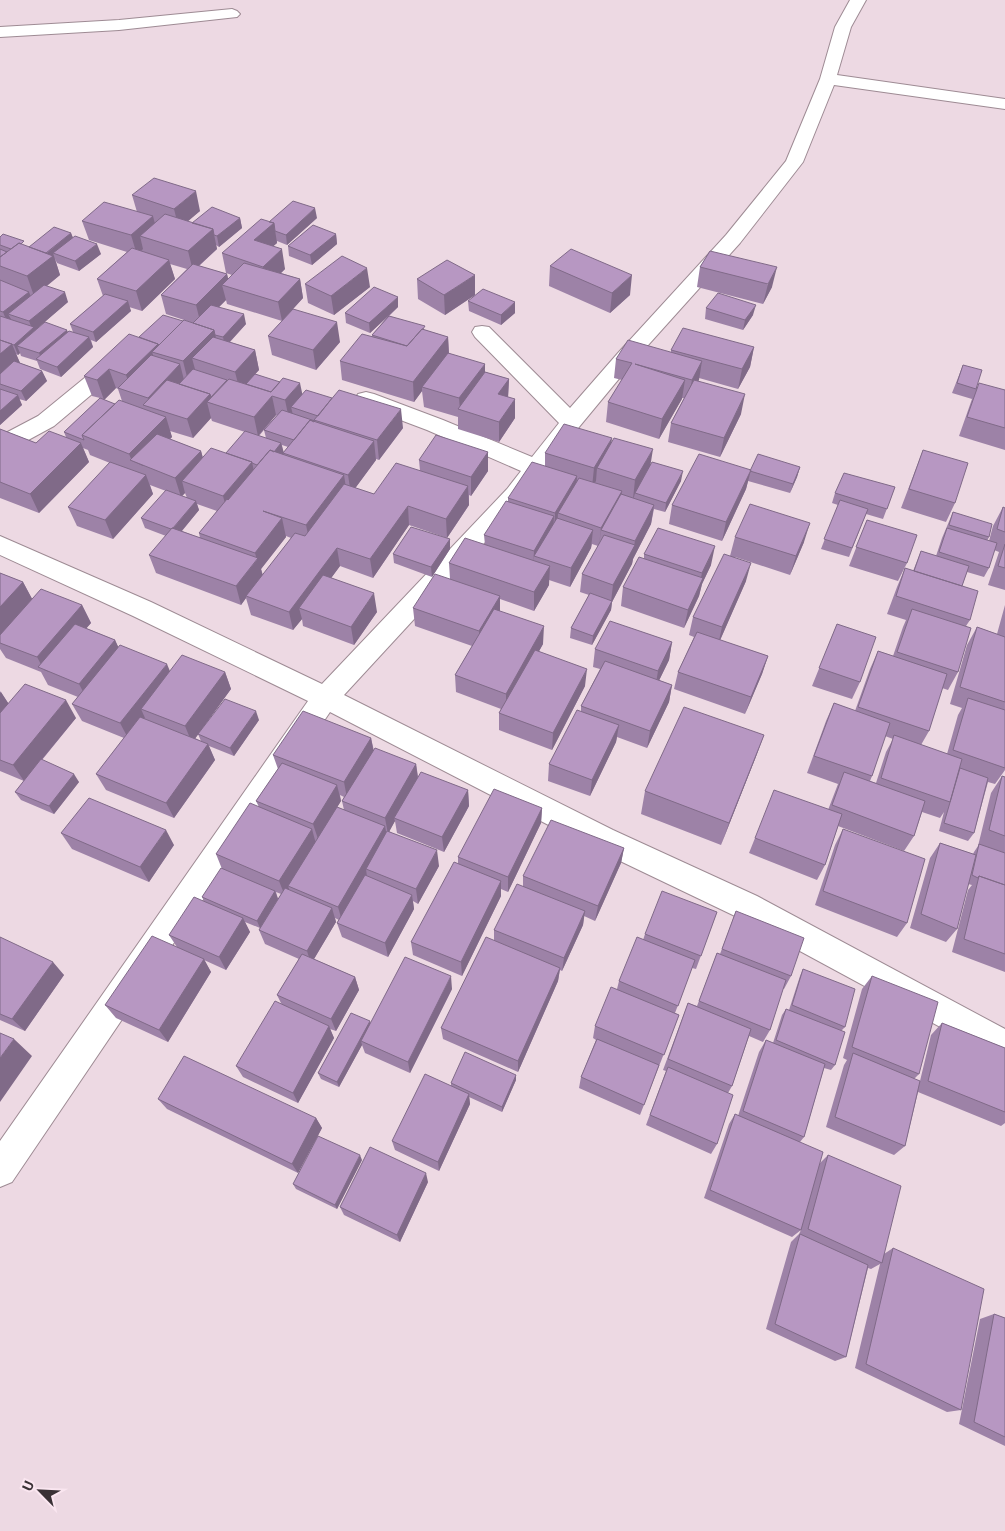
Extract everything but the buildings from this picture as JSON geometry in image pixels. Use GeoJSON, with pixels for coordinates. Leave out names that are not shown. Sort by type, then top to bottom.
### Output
{"type":"FeatureCollection","features":[{"type":"Feature","properties":{"kind":"street"},"geometry":{"type":"LineString","coordinates":[[0,1170],[324,698],[516,495],[571,422],[625,358],[732,239],[794,162],[828,79],[844,27],[858,0]]}},
{"type":"Feature","properties":{"kind":"street"},"geometry":{"type":"LineString","coordinates":[[0,32],[119,25],[232,14]]}},
{"type":"Feature","properties":{"kind":"street"},"geometry":{"type":"LineString","coordinates":[[828,79],[1005,104]]}},
{"type":"Feature","properties":{"kind":"street"},"geometry":{"type":"LineString","coordinates":[[482,332],[571,422]]}},
{"type":"Feature","properties":{"kind":"street"},"geometry":{"type":"LineString","coordinates":[[0,446],[46,421],[128,352]]}},
{"type":"Feature","properties":{"kind":"street"},"geometry":{"type":"LineString","coordinates":[[355,395],[435,425],[536,468]]}},
{"type":"Feature","properties":{"kind":"street"},"geometry":{"type":"LineString","coordinates":[[0,545],[142,609],[372,720],[603,839],[746,906],[1005,1046]]}}]}
